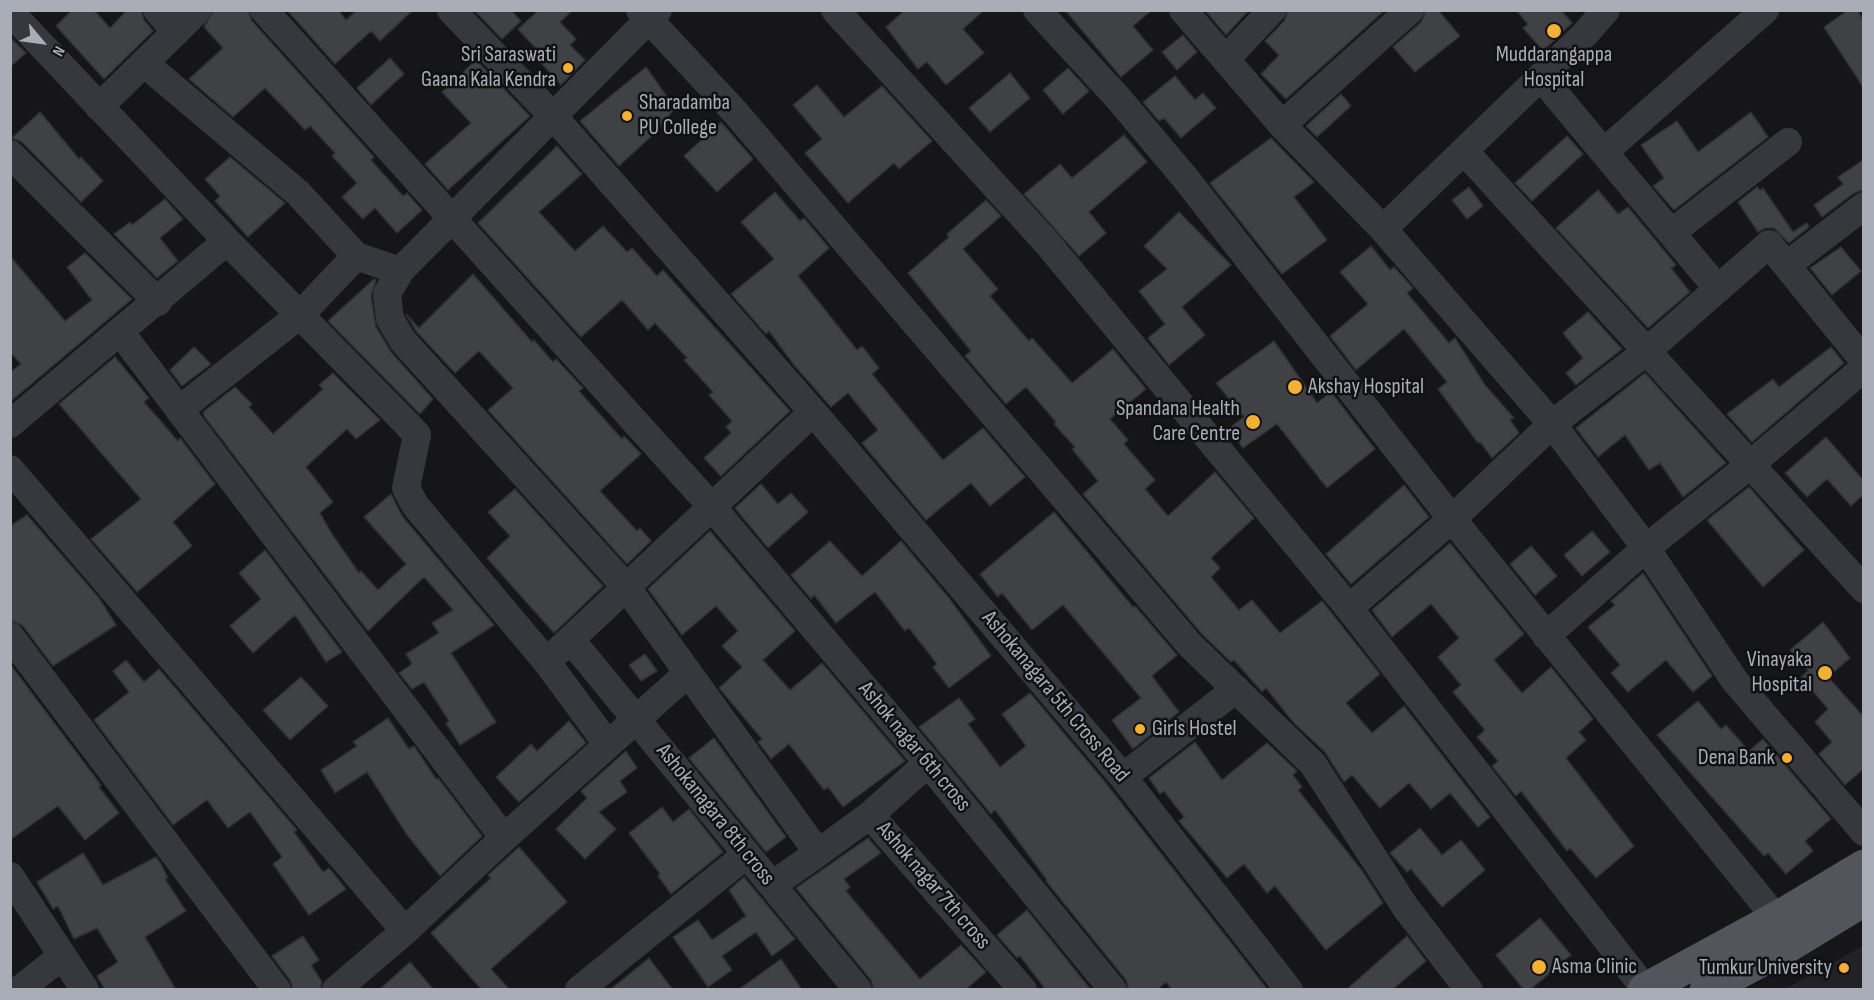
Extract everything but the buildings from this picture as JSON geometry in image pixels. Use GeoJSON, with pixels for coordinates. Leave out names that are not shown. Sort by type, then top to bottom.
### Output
{"type":"FeatureCollection","features":[{"type":"Feature","properties":{"kind":"main road"},"geometry":{"type":"LineString","coordinates":[[1645,989],[1776,918],[1863,866]]}},
{"type":"Feature","properties":{"kind":"main road"},"geometry":{"type":"LineString","coordinates":[[1706,990],[1790,945],[1863,900]]}},
{"type":"Feature","properties":{"kind":"street"},"geometry":{"type":"LineString","coordinates":[[157,10],[176,32]]}},
{"type":"Feature","properties":{"kind":"street"},"geometry":{"type":"LineString","coordinates":[[99,107],[198,10]]}},
{"type":"Feature","properties":{"kind":"street","name":"Ashok nagar 6th cross"},"geometry":{"type":"LineString","coordinates":[[264,10],[712,507],[928,764],[1113,990]]}},
{"type":"Feature","properties":{"kind":"street","name":"Ashokanagara 5th Cross Road"},"geometry":{"type":"LineString","coordinates":[[451,10],[553,116],[813,412],[1123,777],[1289,990]]}},
{"type":"Feature","properties":{"kind":"street"},"geometry":{"type":"LineString","coordinates":[[835,10],[1048,244],[1349,608],[1645,989]]}},
{"type":"Feature","properties":{"kind":"street"},"geometry":{"type":"LineString","coordinates":[[1037,10],[1124,105],[1186,179],[1452,519],[1776,918]]}},
{"type":"Feature","properties":{"kind":"street"},"geometry":{"type":"LineString","coordinates":[[1183,10],[1282,125],[1383,229],[1552,424],[1646,548],[1735,681],[1863,832]]}},
{"type":"Feature","properties":{"kind":"street"},"geometry":{"type":"LineString","coordinates":[[1226,58],[1272,10]]}},
{"type":"Feature","properties":{"kind":"street"},"geometry":{"type":"LineString","coordinates":[[1282,125],[1410,10]]}},
{"type":"Feature","properties":{"kind":"street"},"geometry":{"type":"LineString","coordinates":[[1383,229],[1541,77],[1606,10]]}},
{"type":"Feature","properties":{"kind":"street"},"geometry":{"type":"LineString","coordinates":[[1604,152],[1765,10]]}},
{"type":"Feature","properties":{"kind":"street"},"geometry":{"type":"LineString","coordinates":[[10,12],[227,241],[417,435],[407,471],[406,488],[546,661],[608,745]]}},
{"type":"Feature","properties":{"kind":"street"},"geometry":{"type":"LineString","coordinates":[[818,854],[627,588],[403,341],[390,319],[387,294],[400,271],[553,116],[649,14],[735,111],[1190,645],[1313,764],[1406,909],[1468,990]]}},
{"type":"Feature","properties":{"kind":"street"},"geometry":{"type":"LineString","coordinates":[[144,63],[298,193],[356,256],[400,271]]}},
{"type":"Feature","properties":{"kind":"street"},"geometry":{"type":"LineString","coordinates":[[1541,77],[1718,289]]}},
{"type":"Feature","properties":{"kind":"street"},"geometry":{"type":"LineString","coordinates":[[1671,232],[1788,142]]}},
{"type":"Feature","properties":{"kind":"street"},"geometry":{"type":"LineString","coordinates":[[1464,151],[1863,589]]}},
{"type":"Feature","properties":{"kind":"street"},"geometry":{"type":"LineString","coordinates":[[10,154],[158,302]]}},
{"type":"Feature","properties":{"kind":"street"},"geometry":{"type":"LineString","coordinates":[[1787,266],[1863,206]]}},
{"type":"Feature","properties":{"kind":"street"},"geometry":{"type":"LineString","coordinates":[[10,424],[158,302],[227,241]]}},
{"type":"Feature","properties":{"kind":"street"},"geometry":{"type":"LineString","coordinates":[[1349,608],[1452,519],[1552,424],[1647,351],[1769,243],[1863,361]]}},
{"type":"Feature","properties":{"kind":"street"},"geometry":{"type":"LineString","coordinates":[[179,410],[301,314],[356,256]]}},
{"type":"Feature","properties":{"kind":"street"},"geometry":{"type":"LineString","coordinates":[[121,333],[504,838]]}},
{"type":"Feature","properties":{"kind":"street"},"geometry":{"type":"LineString","coordinates":[[1546,636],[1646,548],[1751,464],[1863,368]]}},
{"type":"Feature","properties":{"kind":"street"},"geometry":{"type":"LineString","coordinates":[[546,661],[627,588],[813,412]]}},
{"type":"Feature","properties":{"kind":"street"},"geometry":{"type":"LineString","coordinates":[[10,469],[405,931]]}},
{"type":"Feature","properties":{"kind":"street"},"geometry":{"type":"LineString","coordinates":[[10,636],[277,990]]}},
{"type":"Feature","properties":{"kind":"street","name":"Ashokanagara 8th cross"},"geometry":{"type":"LineString","coordinates":[[571,640],[772,885],[848,986]]}},
{"type":"Feature","properties":{"kind":"street"},"geometry":{"type":"LineString","coordinates":[[336,990],[405,931],[504,838],[688,673]]}},
{"type":"Feature","properties":{"kind":"street"},"geometry":{"type":"LineString","coordinates":[[1123,777],[1236,689]]}},
{"type":"Feature","properties":{"kind":"street","name":"Ashok nagar 7th cross"},"geometry":{"type":"LineString","coordinates":[[928,764],[870,815],[1023,990]]}},
{"type":"Feature","properties":{"kind":"street"},"geometry":{"type":"LineString","coordinates":[[772,885],[870,815]]}},
{"type":"Feature","properties":{"kind":"street"},"geometry":{"type":"LineString","coordinates":[[579,990],[747,854]]}},
{"type":"Feature","properties":{"kind":"street"},"geometry":{"type":"LineString","coordinates":[[14,886],[85,990]]}},
{"type":"Feature","properties":{"kind":"street"},"geometry":{"type":"LineString","coordinates":[[19,990],[62,956]]}},
{"type":"Feature","properties":{"kind":"shaded area","name":"Tumkur University"},"geometry":{"type":"Polygon","coordinates":[[[1863,946],[1863,989],[1785,989],[1863,946]]]}},
{"type":"Feature","properties":{"kind":"place","name":"Muddarangappa Hospital"},"geometry":{"type":"Point","coordinates":[1554,31]}},
{"type":"Feature","properties":{"kind":"place","name":"Sri Saraswati Gaana Kala Kendra"},"geometry":{"type":"Point","coordinates":[568,68]}},
{"type":"Feature","properties":{"kind":"place","name":"Sharadamba PU College"},"geometry":{"type":"Point","coordinates":[627,116]}},
{"type":"Feature","properties":{"kind":"place","name":"Akshay Hospital"},"geometry":{"type":"Point","coordinates":[1295,387]}},
{"type":"Feature","properties":{"kind":"place","name":"Spandana Health Care Centre"},"geometry":{"type":"Point","coordinates":[1253,422]}},
{"type":"Feature","properties":{"kind":"place","name":"Vinayaka Hospital"},"geometry":{"type":"Point","coordinates":[1825,673]}},
{"type":"Feature","properties":{"kind":"place","name":"Girls Hostel"},"geometry":{"type":"Point","coordinates":[1140,729]}},
{"type":"Feature","properties":{"kind":"place","name":"Dena Bank"},"geometry":{"type":"Point","coordinates":[1787,758]}},
{"type":"Feature","properties":{"kind":"place","name":"Asma Clinic"},"geometry":{"type":"Point","coordinates":[1539,967]}},
{"type":"Feature","properties":{"kind":"place","name":"Tumkur University"},"geometry":{"type":"Point","coordinates":[1844,968]}}]}
